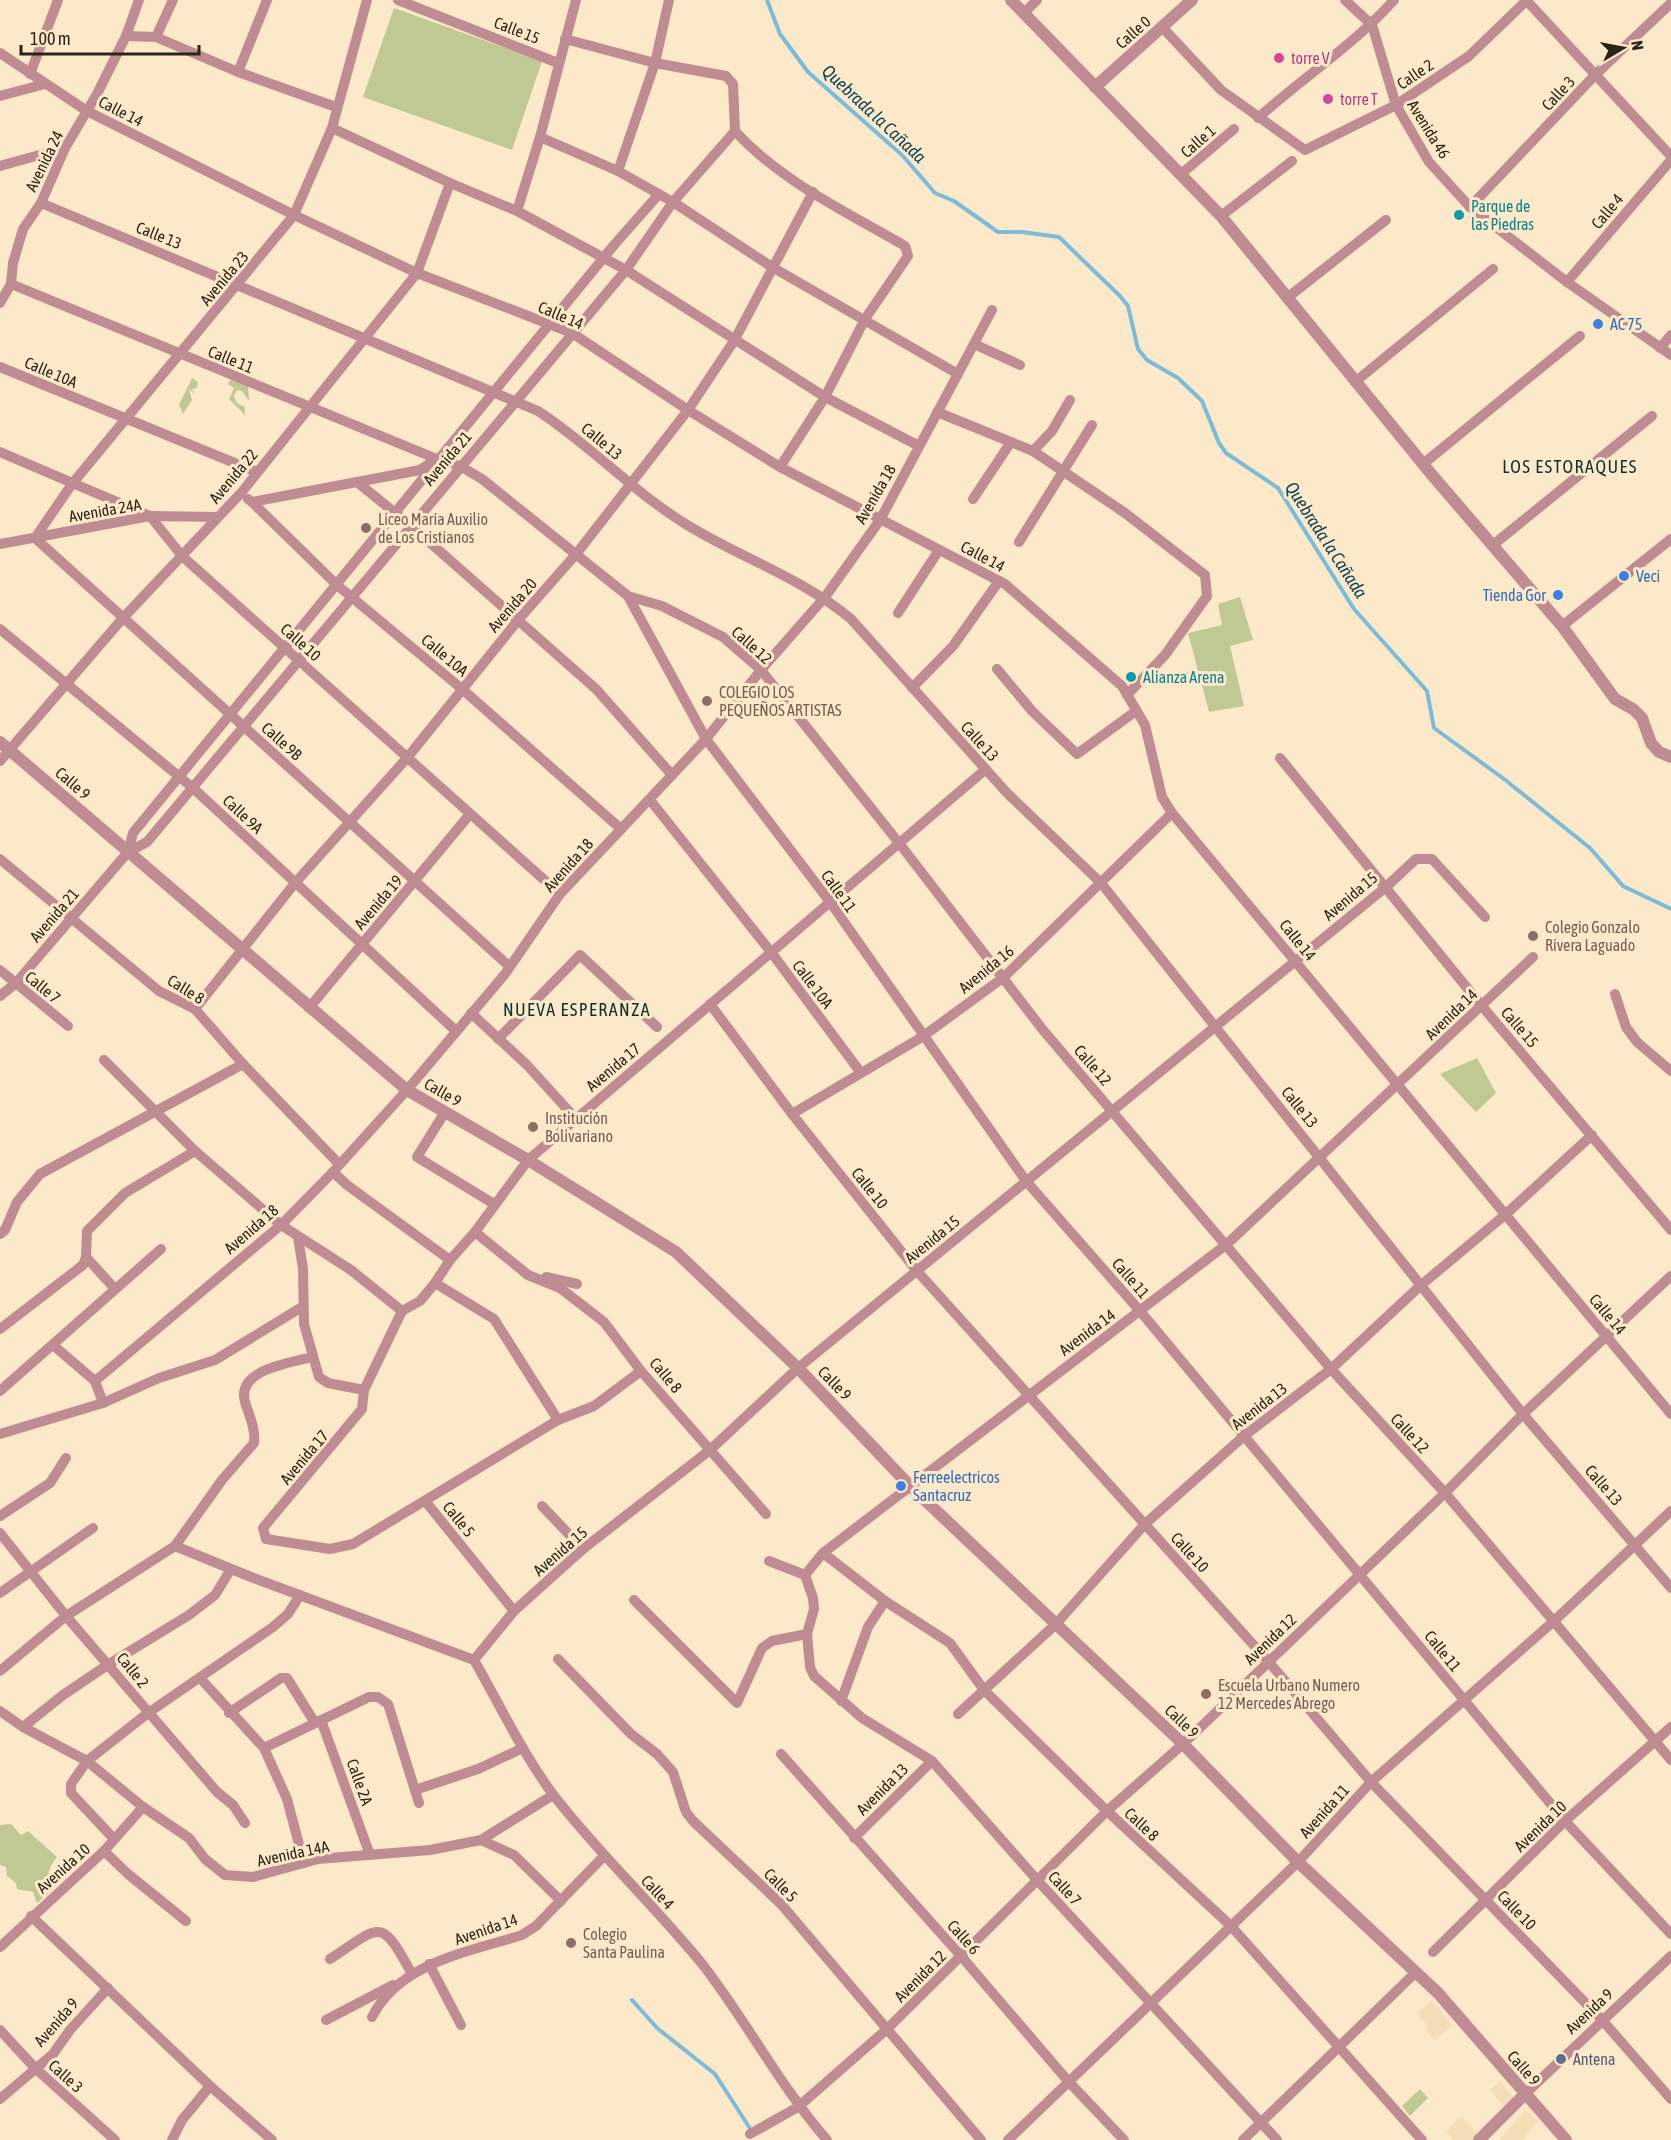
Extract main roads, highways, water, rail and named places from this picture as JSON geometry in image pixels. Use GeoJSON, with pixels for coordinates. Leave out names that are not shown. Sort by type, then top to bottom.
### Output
{"type":"FeatureCollection","features":[{"type":"Feature","properties":{"kind":"waterway","name":"Quebrada la Cañada"},"geometry":{"type":"LineString","coordinates":[[767,0],[780,34],[808,72],[902,155],[935,193],[954,201],[998,232],[1022,232],[1059,237],[1120,296],[1128,306],[1138,349],[1147,360],[1178,378],[1202,401],[1219,443],[1226,453],[1278,488],[1354,609],[1427,691],[1434,728],[1504,779],[1590,848],[1623,886],[1671,909]]}},
{"type":"Feature","properties":{"kind":"waterway"},"geometry":{"type":"LineString","coordinates":[[632,2000],[657,2028],[715,2074],[751,2130]]}},
{"type":"Feature","properties":{"kind":"place","name":"torre V"},"geometry":{"type":"Point","coordinates":[1279,58]}},
{"type":"Feature","properties":{"kind":"place","name":"torre T"},"geometry":{"type":"Point","coordinates":[1328,99]}},
{"type":"Feature","properties":{"kind":"place","name":"Parque de las Piedras"},"geometry":{"type":"Point","coordinates":[1459,215]}},
{"type":"Feature","properties":{"kind":"place","name":"AC 75"},"geometry":{"type":"Point","coordinates":[1598,324]}},
{"type":"Feature","properties":{"kind":"place","name":"Liceo María Auxilio de Los Cristianos"},"geometry":{"type":"Point","coordinates":[366,528]}},
{"type":"Feature","properties":{"kind":"place","name":"Veci"},"geometry":{"type":"Point","coordinates":[1624,576]}},
{"type":"Feature","properties":{"kind":"place","name":"Tienda Gor"},"geometry":{"type":"Point","coordinates":[1558,595]}},
{"type":"Feature","properties":{"kind":"place","name":"Alianza Arena"},"geometry":{"type":"Point","coordinates":[1131,677]}},
{"type":"Feature","properties":{"kind":"place","name":"COLEGIO LOS PEQUEÑOS ARTISTAS"},"geometry":{"type":"Point","coordinates":[707,701]}},
{"type":"Feature","properties":{"kind":"place","name":"Colegio Gonzalo Rivera Laguado"},"geometry":{"type":"Point","coordinates":[1533,936]}},
{"type":"Feature","properties":{"kind":"place","name":"Institución Bolivariano"},"geometry":{"type":"Point","coordinates":[533,1127]}},
{"type":"Feature","properties":{"kind":"place","name":"Ferreelectricos Santacruz"},"geometry":{"type":"Point","coordinates":[901,1486]}},
{"type":"Feature","properties":{"kind":"place","name":"Escuela Urbano Numero 12 Mercedes Abrego"},"geometry":{"type":"Point","coordinates":[1206,1694]}},
{"type":"Feature","properties":{"kind":"place","name":"Colegio Santa Paulina"},"geometry":{"type":"Point","coordinates":[571,1943]}},
{"type":"Feature","properties":{"kind":"place","name":"Antena"},"geometry":{"type":"Point","coordinates":[1561,2059]}},
{"type":"Feature","properties":{"kind":"district","name":"LOS ESTORAQUES"},"geometry":{"type":"Point","coordinates":[1570,467]}},
{"type":"Feature","properties":{"kind":"district","name":"NUEVA ESPERANZA"},"geometry":{"type":"Point","coordinates":[577,1010]}}]}
